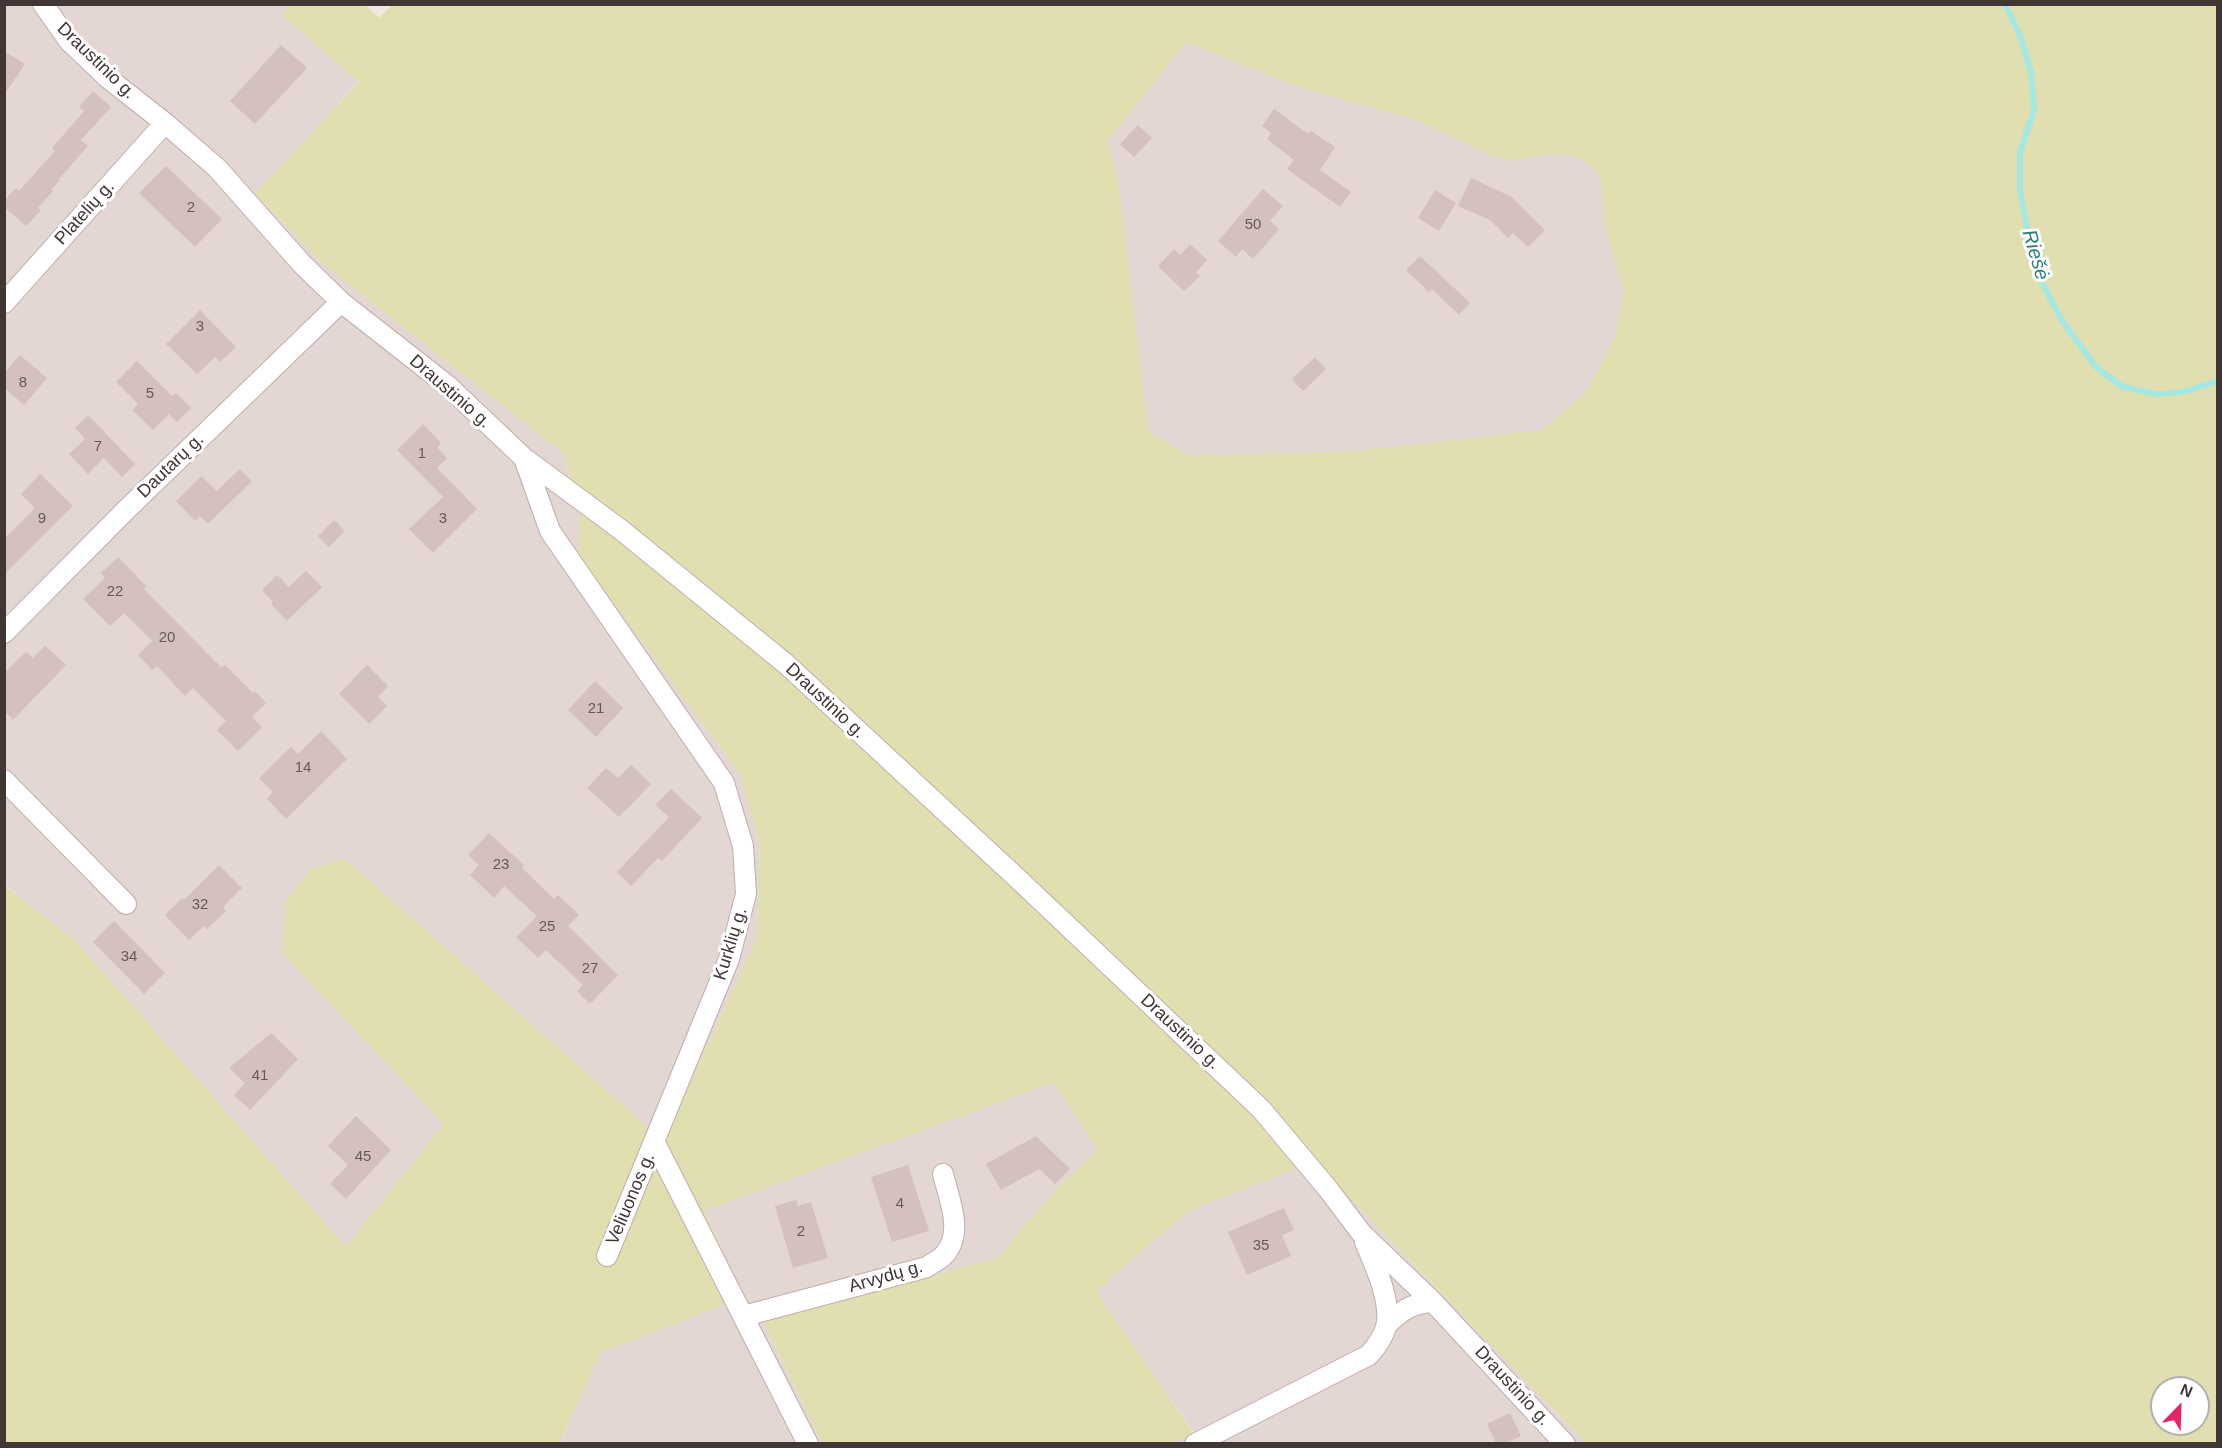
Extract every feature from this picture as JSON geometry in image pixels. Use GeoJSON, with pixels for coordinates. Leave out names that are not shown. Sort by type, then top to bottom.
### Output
{"type":"FeatureCollection","features":[{"type":"Feature","properties":{"kind":"street","name":"Draustinio g."},"geometry":{"type":"LineString","coordinates":[[43,4],[69,41],[109,79],[217,168],[302,264],[341,302],[447,385],[524,458],[620,529],[786,664],[1261,1109],[1328,1189],[1362,1234],[1433,1302],[1566,1443]]}},
{"type":"Feature","properties":{"kind":"street","name":"Platelių g."},"geometry":{"type":"LineString","coordinates":[[4,303],[165,123]]}},
{"type":"Feature","properties":{"kind":"street","name":"Dautarų g."},"geometry":{"type":"LineString","coordinates":[[4,633],[126,510],[341,302]]}},
{"type":"Feature","properties":{"kind":"street","name":"Kurklių g."},"geometry":{"type":"LineString","coordinates":[[524,458],[550,531],[724,783],[743,846],[746,894],[729,959],[655,1143]]}},
{"type":"Feature","properties":{"kind":"street"},"geometry":{"type":"LineString","coordinates":[[4,780],[126,903]]}},
{"type":"Feature","properties":{"kind":"street","name":"Veliuonos g."},"geometry":{"type":"LineString","coordinates":[[607,1256],[655,1143]]}},
{"type":"Feature","properties":{"kind":"street"},"geometry":{"type":"LineString","coordinates":[[655,1143],[808,1443]]}},
{"type":"Feature","properties":{"kind":"street","name":"Arvydų g."},"geometry":{"type":"LineString","coordinates":[[744,1316],[927,1267],[944,1255],[953,1240],[955,1224],[943,1174]]}},
{"type":"Feature","properties":{"kind":"street"},"geometry":{"type":"LineString","coordinates":[[1362,1234],[1379,1274],[1386,1308],[1386,1326]]}},
{"type":"Feature","properties":{"kind":"street"},"geometry":{"type":"LineString","coordinates":[[1195,1443],[1369,1355],[1380,1341],[1386,1326],[1396,1315],[1408,1307],[1433,1302]]}},
{"type":"Feature","properties":{"kind":"shaded area"},"geometry":{"type":"Polygon","coordinates":[[[393,4],[2217,5],[2217,1443],[1586,1443],[1314,1161],[1188,1211],[1096,1291],[1194,1434],[1174,1444],[822,1443],[763,1321],[997,1258],[1061,1184],[1098,1150],[1054,1082],[705,1210],[742,1297],[600,1353],[560,1443],[5,1443],[4,885],[74,940],[346,1247],[444,1124],[282,953],[286,901],[311,869],[345,859],[663,1141],[757,938],[760,845],[740,774],[578,554],[580,513],[563,453],[321,262],[255,194],[359,82],[281,14],[290,5],[365,5],[379,18],[393,4]],[[1186,42],[1107,141],[1118,179],[1148,431],[1189,456],[1357,451],[1542,430],[1585,393],[1615,338],[1624,292],[1605,229],[1602,189],[1598,173],[1587,163],[1572,155],[1550,154],[1514,160],[1495,157],[1414,119],[1299,87],[1186,42]]]}},
{"type":"Feature","properties":{"kind":"shaded area"},"geometry":{"type":"Polygon","coordinates":[[[4,5],[290,5],[282,14],[359,81],[255,194],[321,262],[563,453],[580,513],[579,554],[740,774],[760,845],[757,938],[663,1141],[345,859],[283,953],[444,1124],[346,1247],[74,940],[5,885],[4,5]]]}},
{"type":"Feature","properties":{"kind":"shaded area"},"geometry":{"type":"Polygon","coordinates":[[[1186,42],[1299,87],[1414,119],[1495,157],[1514,160],[1550,154],[1572,155],[1598,172],[1602,189],[1605,229],[1624,292],[1615,338],[1585,393],[1542,430],[1357,451],[1189,456],[1147,431],[1118,179],[1107,141],[1186,42]]]}},
{"type":"Feature","properties":{"kind":"shaded area"},"geometry":{"type":"Polygon","coordinates":[[[1054,1082],[1099,1150],[1061,1184],[997,1258],[763,1321],[822,1443],[560,1444],[600,1353],[742,1297],[705,1210],[1054,1082]]]}},
{"type":"Feature","properties":{"kind":"shaded area"},"geometry":{"type":"Polygon","coordinates":[[[1315,1161],[1586,1443],[1174,1443],[1194,1433],[1096,1291],[1188,1211],[1315,1161]]]}},
{"type":"Feature","properties":{"kind":"building"},"geometry":{"type":"Polygon","coordinates":[[[281,45],[307,68],[255,124],[230,101],[281,45]]]}},
{"type":"Feature","properties":{"kind":"building"},"geometry":{"type":"Polygon","coordinates":[[[4,51],[25,64],[4,95],[4,51]]]}},
{"type":"Feature","properties":{"kind":"building"},"geometry":{"type":"Polygon","coordinates":[[[93,91],[111,107],[81,140],[88,146],[59,179],[51,190],[53,191],[38,208],[41,210],[26,226],[4,207],[4,201],[16,188],[19,191],[55,151],[52,148],[84,111],[79,107],[93,91]]]}},
{"type":"Feature","properties":{"kind":"building"},"geometry":{"type":"Polygon","coordinates":[[[1274,109],[1308,134],[1311,131],[1335,147],[1320,170],[1351,192],[1340,207],[1287,169],[1294,160],[1267,139],[1271,133],[1262,126],[1274,109]]]}},
{"type":"Feature","properties":{"kind":"building"},"geometry":{"type":"Polygon","coordinates":[[[1138,125],[1152,138],[1134,157],[1120,144],[1138,125]]]}},
{"type":"Feature","properties":{"kind":"building"},"geometry":{"type":"Polygon","coordinates":[[[166,166],[222,219],[195,247],[139,193],[166,166]]]}},
{"type":"Feature","properties":{"kind":"building"},"geometry":{"type":"Polygon","coordinates":[[[1471,178],[1512,197],[1545,230],[1528,247],[1513,233],[1508,238],[1490,220],[1458,206],[1471,178]]]}},
{"type":"Feature","properties":{"kind":"building"},"geometry":{"type":"Polygon","coordinates":[[[1263,189],[1283,206],[1270,221],[1279,229],[1253,259],[1242,249],[1236,257],[1218,241],[1263,189]]]}},
{"type":"Feature","properties":{"kind":"building"},"geometry":{"type":"Polygon","coordinates":[[[1435,190],[1456,203],[1439,231],[1418,218],[1435,190]]]}},
{"type":"Feature","properties":{"kind":"building"},"geometry":{"type":"Polygon","coordinates":[[[1190,244],[1207,260],[1196,272],[1200,276],[1184,291],[1158,266],[1174,249],[1180,255],[1190,244]]]}},
{"type":"Feature","properties":{"kind":"building"},"geometry":{"type":"Polygon","coordinates":[[[1420,256],[1470,303],[1459,315],[1432,289],[1429,292],[1406,270],[1420,256]]]}},
{"type":"Feature","properties":{"kind":"building"},"geometry":{"type":"Polygon","coordinates":[[[200,310],[236,347],[220,362],[215,357],[197,374],[166,344],[200,310]]]}},
{"type":"Feature","properties":{"kind":"building"},"geometry":{"type":"Polygon","coordinates":[[[20,355],[47,378],[24,405],[4,388],[4,373],[20,355]]]}},
{"type":"Feature","properties":{"kind":"building"},"geometry":{"type":"Polygon","coordinates":[[[1315,357],[1326,369],[1303,391],[1292,379],[1315,357]]]}},
{"type":"Feature","properties":{"kind":"building"},"geometry":{"type":"Polygon","coordinates":[[[137,361],[172,396],[176,393],[191,408],[177,422],[169,414],[153,430],[132,410],[138,404],[116,382],[137,361]]]}},
{"type":"Feature","properties":{"kind":"building"},"geometry":{"type":"Polygon","coordinates":[[[88,415],[135,464],[122,477],[104,458],[88,474],[69,454],[85,439],[75,428],[88,415]]]}},
{"type":"Feature","properties":{"kind":"building"},"geometry":{"type":"Polygon","coordinates":[[[423,424],[441,443],[437,447],[447,458],[437,468],[477,509],[433,553],[409,529],[443,497],[397,450],[423,424]]]}},
{"type":"Feature","properties":{"kind":"building"},"geometry":{"type":"Polygon","coordinates":[[[240,469],[252,481],[208,524],[200,516],[195,521],[176,501],[201,476],[217,491],[240,469]]]}},
{"type":"Feature","properties":{"kind":"building"},"geometry":{"type":"Polygon","coordinates":[[[40,474],[73,506],[4,575],[4,539],[35,508],[21,494],[40,474]]]}},
{"type":"Feature","properties":{"kind":"building"},"geometry":{"type":"Polygon","coordinates":[[[334,520],[345,531],[329,547],[318,536],[334,520]]]}},
{"type":"Feature","properties":{"kind":"building"},"geometry":{"type":"Polygon","coordinates":[[[118,557],[146,586],[144,589],[222,668],[225,665],[266,703],[252,717],[262,727],[238,751],[217,730],[226,721],[193,688],[185,696],[157,666],[152,670],[138,655],[152,641],[124,613],[110,626],[83,599],[105,578],[101,573],[118,557]]]}},
{"type":"Feature","properties":{"kind":"building"},"geometry":{"type":"Polygon","coordinates":[[[306,571],[322,587],[287,621],[262,590],[277,575],[289,587],[306,571]]]}},
{"type":"Feature","properties":{"kind":"building"},"geometry":{"type":"Polygon","coordinates":[[[45,646],[66,665],[13,720],[4,711],[4,673],[26,652],[33,658],[45,646]]]}},
{"type":"Feature","properties":{"kind":"building"},"geometry":{"type":"Polygon","coordinates":[[[367,665],[388,686],[378,697],[387,706],[369,724],[339,694],[367,665]]]}},
{"type":"Feature","properties":{"kind":"building"},"geometry":{"type":"Polygon","coordinates":[[[595,681],[623,708],[596,737],[568,710],[595,681]]]}},
{"type":"Feature","properties":{"kind":"building"},"geometry":{"type":"Polygon","coordinates":[[[321,731],[347,759],[286,819],[267,799],[273,792],[259,778],[291,747],[298,754],[321,731]]]}},
{"type":"Feature","properties":{"kind":"building"},"geometry":{"type":"Polygon","coordinates":[[[631,765],[651,784],[619,817],[587,788],[606,768],[618,778],[631,765]]]}},
{"type":"Feature","properties":{"kind":"building"},"geometry":{"type":"Polygon","coordinates":[[[671,789],[702,818],[662,861],[658,858],[631,886],[617,872],[669,817],[655,805],[671,789]]]}},
{"type":"Feature","properties":{"kind":"building"},"geometry":{"type":"Polygon","coordinates":[[[489,833],[524,865],[522,868],[554,899],[558,895],[579,915],[568,926],[618,975],[590,1004],[577,991],[583,985],[546,950],[538,958],[516,937],[537,916],[504,886],[494,898],[470,875],[479,865],[468,855],[489,833]]]}},
{"type":"Feature","properties":{"kind":"building"},"geometry":{"type":"Polygon","coordinates":[[[219,865],[242,888],[223,907],[226,911],[207,929],[204,926],[189,940],[165,915],[182,898],[184,900],[219,865]]]}},
{"type":"Feature","properties":{"kind":"building"},"geometry":{"type":"Polygon","coordinates":[[[114,921],[165,973],[144,994],[93,942],[114,921]]]}},
{"type":"Feature","properties":{"kind":"building"},"geometry":{"type":"Polygon","coordinates":[[[271,1033],[298,1059],[250,1110],[234,1095],[245,1083],[229,1068],[271,1033]]]}},
{"type":"Feature","properties":{"kind":"building"},"geometry":{"type":"Polygon","coordinates":[[[356,1116],[391,1150],[346,1199],[330,1184],[348,1165],[328,1146],[356,1116]]]}},
{"type":"Feature","properties":{"kind":"building"},"geometry":{"type":"Polygon","coordinates":[[[1036,1136],[1070,1169],[1055,1184],[1039,1169],[1001,1190],[986,1164],[1036,1136]]]}},
{"type":"Feature","properties":{"kind":"building"},"geometry":{"type":"Polygon","coordinates":[[[908,1165],[929,1231],[892,1242],[871,1177],[908,1165]]]}},
{"type":"Feature","properties":{"kind":"building"},"geometry":{"type":"Polygon","coordinates":[[[796,1200],[798,1206],[811,1202],[828,1258],[793,1268],[775,1206],[796,1200]]]}},
{"type":"Feature","properties":{"kind":"building"},"geometry":{"type":"Polygon","coordinates":[[[1284,1208],[1294,1230],[1282,1235],[1291,1256],[1247,1275],[1228,1232],[1284,1208]]]}},
{"type":"Feature","properties":{"kind":"building"},"geometry":{"type":"Polygon","coordinates":[[[1510,1413],[1521,1436],[1505,1443],[1496,1443],[1487,1424],[1510,1413]]]}},
{"type":"Feature","properties":{"kind":"waterway","name":"Riešė"},"geometry":{"type":"LineString","coordinates":[[2005,4],[2021,38],[2031,72],[2034,110],[2020,152],[2020,189],[2029,241],[2042,283],[2063,322],[2095,366],[2121,386],[2155,394],[2183,392],[2218,381]]}}]}
